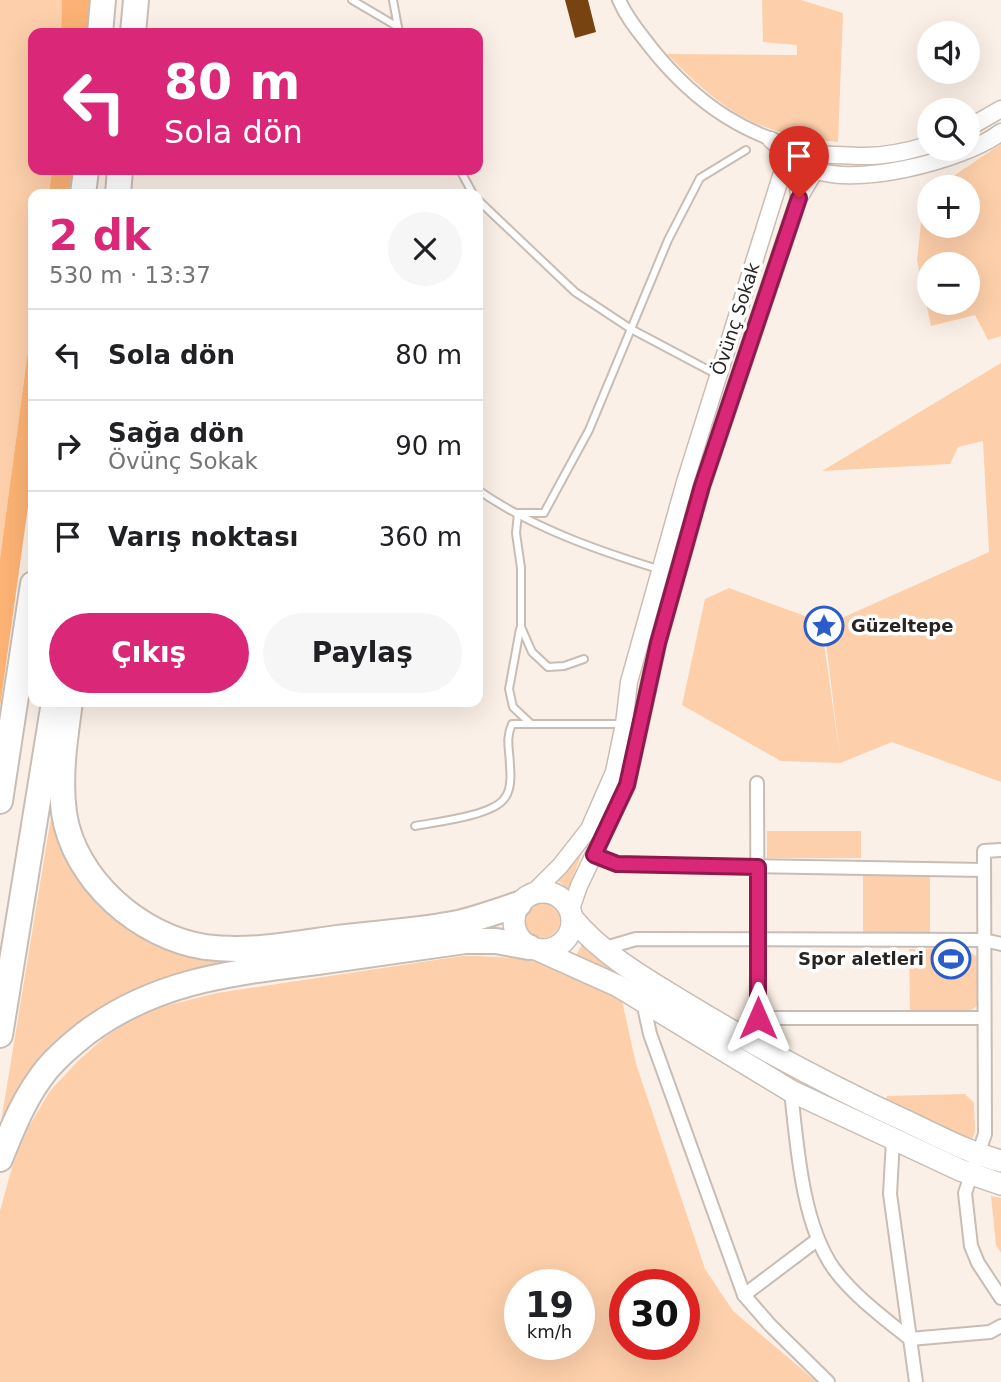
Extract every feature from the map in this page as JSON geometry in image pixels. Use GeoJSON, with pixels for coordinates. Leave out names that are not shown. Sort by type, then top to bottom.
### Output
{"type":"FeatureCollection","features":[{"type":"Feature","properties":{"kind":"highway"},"geometry":{"type":"LineString","coordinates":[[100,28],[103,0]]}},
{"type":"Feature","properties":{"kind":"highway"},"geometry":{"type":"LineString","coordinates":[[133,28],[136,0]]}},
{"type":"Feature","properties":{"kind":"highway"},"geometry":{"type":"LineString","coordinates":[[0,801],[28,617]]}},
{"type":"Feature","properties":{"kind":"highway"},"geometry":{"type":"LineString","coordinates":[[0,1035],[53,707]]}},
{"type":"Feature","properties":{"kind":"highway"},"geometry":{"type":"LineString","coordinates":[[69,707],[61,783],[65,816],[71,836],[90,874],[125,912],[151,929],[180,941],[206,947],[249,949],[458,923],[526,898]]}},
{"type":"Feature","properties":{"kind":"highway"},"geometry":{"type":"LineString","coordinates":[[0,1158],[18,1114],[47,1069],[63,1052],[102,1021],[125,1006],[154,994],[179,985],[257,970],[465,941],[496,941],[533,948]]}},
{"type":"Feature","properties":{"kind":"main road"},"geometry":{"type":"LineString","coordinates":[[1001,1161],[858,1099],[762,1050],[617,960],[602,948],[572,914],[566,902],[552,892],[526,898],[514,923],[521,940],[533,948],[618,986],[791,1091],[893,1140],[1001,1184]]}},
{"type":"Feature","properties":{"kind":"main road"},"geometry":{"type":"LineString","coordinates":[[533,948],[553,949],[560,945],[570,934],[572,914]]}},
{"type":"Feature","properties":{"kind":"street"},"geometry":{"type":"LineString","coordinates":[[619,0],[634,25],[689,90],[726,118],[771,140],[819,153],[866,156],[917,149]]}},
{"type":"Feature","properties":{"kind":"street"},"geometry":{"type":"LineString","coordinates":[[980,121],[1001,109]]}},
{"type":"Feature","properties":{"kind":"street"},"geometry":{"type":"LineString","coordinates":[[798,160],[815,171],[853,174],[892,172],[947,159],[1001,132]]}},
{"type":"Feature","properties":{"kind":"street"},"geometry":{"type":"LineString","coordinates":[[771,140],[789,155],[798,184],[799,198]]}},
{"type":"Feature","properties":{"kind":"street"},"geometry":{"type":"LineString","coordinates":[[798,160],[819,153]]}},
{"type":"Feature","properties":{"kind":"street","name":"Övünç Sokak"},"geometry":{"type":"LineString","coordinates":[[526,898],[559,866],[589,829],[614,772],[629,682],[685,482],[781,176],[789,165],[798,160]]}},
{"type":"Feature","properties":{"kind":"street","name":"Övünç Sokak"},"geometry":{"type":"LineString","coordinates":[[572,914],[579,886],[627,785],[658,643],[702,486],[799,198],[815,171]]}},
{"type":"Feature","properties":{"kind":"street"},"geometry":{"type":"LineString","coordinates":[[757,783],[758,1018],[762,1050]]}},
{"type":"Feature","properties":{"kind":"street"},"geometry":{"type":"LineString","coordinates":[[1001,850],[984,851],[985,1134],[965,1193],[971,1246],[978,1263],[1001,1298]]}},
{"type":"Feature","properties":{"kind":"street"},"geometry":{"type":"LineString","coordinates":[[594,855],[617,864],[984,870]]}},
{"type":"Feature","properties":{"kind":"street"},"geometry":{"type":"LineString","coordinates":[[602,948],[636,939],[984,940],[1001,944]]}},
{"type":"Feature","properties":{"kind":"street"},"geometry":{"type":"LineString","coordinates":[[643,1001],[650,1034],[744,1295],[770,1325],[828,1382]]}},
{"type":"Feature","properties":{"kind":"street"},"geometry":{"type":"LineString","coordinates":[[758,1018],[985,1018]]}},
{"type":"Feature","properties":{"kind":"street"},"geometry":{"type":"LineString","coordinates":[[791,1091],[798,1159],[817,1240],[835,1270],[870,1306],[910,1339],[990,1332],[1001,1326]]}},
{"type":"Feature","properties":{"kind":"street"},"geometry":{"type":"LineString","coordinates":[[893,1140],[890,1194],[916,1382]]}},
{"type":"Feature","properties":{"kind":"street"},"geometry":{"type":"LineString","coordinates":[[744,1295],[817,1240]]}},
{"type":"Feature","properties":{"kind":"lane"},"geometry":{"type":"LineString","coordinates":[[352,0],[396,28]]}},
{"type":"Feature","properties":{"kind":"lane"},"geometry":{"type":"LineString","coordinates":[[393,0],[399,28]]}},
{"type":"Feature","properties":{"kind":"lane"},"geometry":{"type":"LineString","coordinates":[[517,513],[544,513],[589,430],[668,240],[700,178],[746,149]]}},
{"type":"Feature","properties":{"kind":"lane"},"geometry":{"type":"LineString","coordinates":[[483,209],[575,292],[631,329],[718,375]]}},
{"type":"Feature","properties":{"kind":"lane"},"geometry":{"type":"LineString","coordinates":[[483,494],[503,508],[600,552],[660,570]]}},
{"type":"Feature","properties":{"kind":"lane"},"geometry":{"type":"LineString","coordinates":[[517,513],[521,627],[509,688],[513,707],[531,723]]}},
{"type":"Feature","properties":{"kind":"lane"},"geometry":{"type":"LineString","coordinates":[[521,627],[532,652],[548,667],[564,666],[584,659]]}},
{"type":"Feature","properties":{"kind":"lane"},"geometry":{"type":"LineString","coordinates":[[415,826],[480,813],[503,801],[509,791],[510,767],[506,737],[512,724],[624,724]]}},
{"type":"Feature","properties":{"kind":"shaded area"},"geometry":{"type":"Polygon","coordinates":[[[0,0],[62,0],[61,28],[28,28],[28,175],[51,175],[50,189],[28,189],[28,350],[0,559],[0,0]]]}},
{"type":"Feature","properties":{"kind":"shaded area"},"geometry":{"type":"Polygon","coordinates":[[[62,0],[91,0],[88,28],[61,28],[62,0]]]}},
{"type":"Feature","properties":{"kind":"shaded area"},"geometry":{"type":"Polygon","coordinates":[[[762,0],[801,0],[843,13],[838,142],[784,133],[743,117],[706,91],[667,54],[797,55],[797,45],[763,42],[762,0]]]}},
{"type":"Feature","properties":{"kind":"shaded area"},"geometry":{"type":"Polygon","coordinates":[[[1001,144],[1001,336],[988,340],[975,315],[980,315],[980,252],[918,252],[919,238],[980,238],[980,175],[955,175],[980,161],[980,158],[1001,144]]]}},
{"type":"Feature","properties":{"kind":"shaded area"},"geometry":{"type":"Polygon","coordinates":[[[51,175],[71,175],[70,189],[50,189],[51,175]]]}},
{"type":"Feature","properties":{"kind":"shaded area"},"geometry":{"type":"Polygon","coordinates":[[[929,315],[975,315],[931,326],[929,315]]]}},
{"type":"Feature","properties":{"kind":"shaded area"},"geometry":{"type":"Polygon","coordinates":[[[28,350],[28,507],[0,707],[0,559],[28,350]]]}},
{"type":"Feature","properties":{"kind":"shaded area"},"geometry":{"type":"Polygon","coordinates":[[[1001,363],[1001,782],[892,742],[840,763],[781,761],[682,705],[705,599],[729,588],[821,622],[840,757],[824,626],[989,552],[983,441],[958,447],[950,464],[822,471],[1001,363]]]}},
{"type":"Feature","properties":{"kind":"shaded area"},"geometry":{"type":"Polygon","coordinates":[[[53,805],[104,906],[252,956],[132,993],[0,1128],[53,805]]]}},
{"type":"Feature","properties":{"kind":"shaded area"},"geometry":{"type":"Polygon","coordinates":[[[767,831],[861,831],[861,858],[767,858],[767,831]]]}},
{"type":"Feature","properties":{"kind":"shaded area"},"geometry":{"type":"Polygon","coordinates":[[[587,840],[568,889],[558,881],[587,840]]]}},
{"type":"Feature","properties":{"kind":"shaded area"},"geometry":{"type":"Polygon","coordinates":[[[930,875],[930,933],[863,934],[863,876],[930,875]]]}},
{"type":"Feature","properties":{"kind":"shaded area"},"geometry":{"type":"Polygon","coordinates":[[[542,902],[555,907],[560,920],[555,933],[542,938],[529,933],[524,920],[529,907],[542,902]]]}},
{"type":"Feature","properties":{"kind":"shaded area"},"geometry":{"type":"Polygon","coordinates":[[[584,941],[962,1155],[959,1161],[836,1105],[575,957],[584,941]]]}},
{"type":"Feature","properties":{"kind":"shaded area"},"geometry":{"type":"Polygon","coordinates":[[[965,948],[977,957],[978,1005],[969,1012],[910,1013],[909,949],[965,948]]]}},
{"type":"Feature","properties":{"kind":"shaded area"},"geometry":{"type":"Polygon","coordinates":[[[462,956],[506,958],[546,964],[584,978],[602,988],[622,1001],[636,1064],[705,1269],[733,1311],[817,1382],[0,1382],[0,1211],[12,1167],[28,1128],[50,1091],[78,1061],[105,1037],[133,1019],[165,1006],[217,993],[462,956]]]}},
{"type":"Feature","properties":{"kind":"shaded area"},"geometry":{"type":"Polygon","coordinates":[[[965,1094],[974,1103],[975,1132],[971,1141],[886,1103],[887,1096],[965,1094]]]}},
{"type":"Feature","properties":{"kind":"shaded area"},"geometry":{"type":"Polygon","coordinates":[[[991,1196],[1001,1198],[1001,1253],[996,1245],[991,1196]]]}},
{"type":"Feature","properties":{"kind":"building"},"geometry":{"type":"Polygon","coordinates":[[[565,0],[588,0],[596,32],[575,38],[565,0]]]}},
{"type":"Feature","properties":{"kind":"place","name":"Güzeltepe"},"geometry":{"type":"Point","coordinates":[824,626]}},
{"type":"Feature","properties":{"kind":"place","name":"Spor aletleri"},"geometry":{"type":"Point","coordinates":[951,959]}},
{"type":"Feature","properties":{"kind":"route"},"geometry":{"type":"LineString","coordinates":[[758,1018],[758,867],[617,864],[594,855],[627,785],[658,643],[702,486],[799,198]]}}]}
